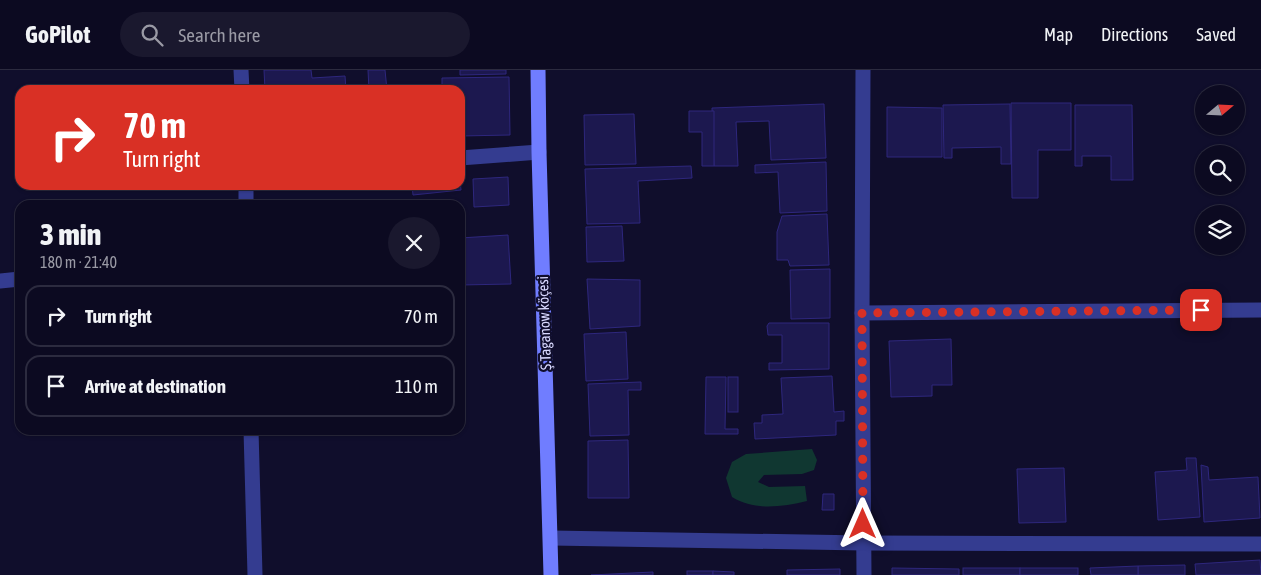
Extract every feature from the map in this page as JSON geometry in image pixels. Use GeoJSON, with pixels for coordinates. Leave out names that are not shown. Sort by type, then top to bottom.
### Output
{"type":"FeatureCollection","features":[{"type":"Feature","properties":{"kind":"street"},"geometry":{"type":"LineString","coordinates":[[241,70],[242,85]]}},
{"type":"Feature","properties":{"kind":"street","name":"Ş.Taganow köçesi"},"geometry":{"type":"LineString","coordinates":[[538,70],[551,575]]}},
{"type":"Feature","properties":{"kind":"street"},"geometry":{"type":"LineString","coordinates":[[863,70],[864,575]]}},
{"type":"Feature","properties":{"kind":"street"},"geometry":{"type":"LineString","coordinates":[[465,158],[539,152]]}},
{"type":"Feature","properties":{"kind":"street"},"geometry":{"type":"LineString","coordinates":[[0,281],[15,280]]}},
{"type":"Feature","properties":{"kind":"street"},"geometry":{"type":"LineString","coordinates":[[862,313],[1261,310]]}},
{"type":"Feature","properties":{"kind":"street"},"geometry":{"type":"LineString","coordinates":[[251,435],[255,575]]}},
{"type":"Feature","properties":{"kind":"street"},"geometry":{"type":"LineString","coordinates":[[550,538],[864,543],[1261,544]]}},
{"type":"Feature","properties":{"kind":"green space"},"geometry":{"type":"Polygon","coordinates":[[[812,449],[817,460],[814,470],[802,474],[764,475],[758,482],[769,487],[805,486],[807,501],[788,505],[759,506],[732,497],[726,478],[732,462],[746,454],[812,449]]]}},
{"type":"Feature","properties":{"kind":"building"},"geometry":{"type":"Polygon","coordinates":[[[264,70],[311,70],[312,78],[345,76],[346,85],[265,85],[264,70]]]}},
{"type":"Feature","properties":{"kind":"building"},"geometry":{"type":"Polygon","coordinates":[[[368,70],[385,70],[386,85],[369,85],[368,70]]]}},
{"type":"Feature","properties":{"kind":"building"},"geometry":{"type":"Polygon","coordinates":[[[460,70],[506,70],[506,74],[460,75],[460,70]]]}},
{"type":"Feature","properties":{"kind":"building"},"geometry":{"type":"Polygon","coordinates":[[[509,77],[510,135],[465,136],[465,85],[442,85],[442,78],[509,77]]]}},
{"type":"Feature","properties":{"kind":"building"},"geometry":{"type":"Polygon","coordinates":[[[1011,103],[1071,103],[1071,150],[1038,150],[1038,198],[1012,198],[1011,103]]]}},
{"type":"Feature","properties":{"kind":"building"},"geometry":{"type":"Polygon","coordinates":[[[824,104],[826,158],[771,160],[769,121],[736,122],[738,166],[714,166],[712,108],[824,104]]]}},
{"type":"Feature","properties":{"kind":"building"},"geometry":{"type":"Polygon","coordinates":[[[1010,104],[1011,164],[1001,164],[1001,147],[952,148],[952,158],[944,158],[943,105],[1010,104]]]}},
{"type":"Feature","properties":{"kind":"building"},"geometry":{"type":"Polygon","coordinates":[[[1075,105],[1132,105],[1133,180],[1111,180],[1111,156],[1082,156],[1082,166],[1075,166],[1075,105]]]}},
{"type":"Feature","properties":{"kind":"building"},"geometry":{"type":"Polygon","coordinates":[[[887,107],[942,108],[942,157],[887,157],[887,107]]]}},
{"type":"Feature","properties":{"kind":"building"},"geometry":{"type":"Polygon","coordinates":[[[689,111],[714,111],[714,166],[702,166],[702,132],[689,132],[689,111]]]}},
{"type":"Feature","properties":{"kind":"building"},"geometry":{"type":"Polygon","coordinates":[[[634,114],[636,164],[585,165],[584,115],[634,114]]]}},
{"type":"Feature","properties":{"kind":"building"},"geometry":{"type":"Polygon","coordinates":[[[826,162],[827,211],[780,213],[778,172],[755,173],[755,165],[826,162]]]}},
{"type":"Feature","properties":{"kind":"building"},"geometry":{"type":"Polygon","coordinates":[[[691,166],[692,178],[638,181],[640,223],[587,224],[585,169],[691,166]]]}},
{"type":"Feature","properties":{"kind":"building"},"geometry":{"type":"Polygon","coordinates":[[[508,177],[509,205],[474,207],[473,179],[508,177]]]}},
{"type":"Feature","properties":{"kind":"building"},"geometry":{"type":"Polygon","coordinates":[[[412,190],[461,190],[413,195],[412,190]]]}},
{"type":"Feature","properties":{"kind":"building"},"geometry":{"type":"Polygon","coordinates":[[[827,214],[829,265],[790,266],[788,260],[777,260],[777,232],[782,216],[827,214]]]}},
{"type":"Feature","properties":{"kind":"building"},"geometry":{"type":"Polygon","coordinates":[[[622,226],[624,261],[587,262],[586,227],[622,226]]]}},
{"type":"Feature","properties":{"kind":"building"},"geometry":{"type":"Polygon","coordinates":[[[508,235],[511,284],[465,285],[465,238],[508,235]]]}},
{"type":"Feature","properties":{"kind":"building"},"geometry":{"type":"Polygon","coordinates":[[[830,269],[830,318],[791,319],[790,270],[830,269]]]}},
{"type":"Feature","properties":{"kind":"building"},"geometry":{"type":"Polygon","coordinates":[[[587,279],[640,280],[640,326],[590,329],[587,279]]]}},
{"type":"Feature","properties":{"kind":"building"},"geometry":{"type":"Polygon","coordinates":[[[769,323],[829,323],[829,369],[769,370],[769,363],[782,363],[782,335],[768,335],[767,326],[769,323]]]}},
{"type":"Feature","properties":{"kind":"building"},"geometry":{"type":"Polygon","coordinates":[[[626,332],[628,379],[586,381],[584,334],[626,332]]]}},
{"type":"Feature","properties":{"kind":"building"},"geometry":{"type":"Polygon","coordinates":[[[951,339],[952,385],[932,385],[932,396],[891,397],[889,341],[951,339]]]}},
{"type":"Feature","properties":{"kind":"building"},"geometry":{"type":"Polygon","coordinates":[[[832,376],[834,412],[844,411],[844,421],[836,421],[836,435],[755,439],[754,423],[762,423],[762,415],[783,414],[781,378],[832,376]]]}},
{"type":"Feature","properties":{"kind":"building"},"geometry":{"type":"Polygon","coordinates":[[[706,377],[726,377],[725,429],[738,429],[738,434],[705,434],[706,377]]]}},
{"type":"Feature","properties":{"kind":"building"},"geometry":{"type":"Polygon","coordinates":[[[728,377],[738,377],[738,412],[728,412],[728,377]]]}},
{"type":"Feature","properties":{"kind":"building"},"geometry":{"type":"Polygon","coordinates":[[[641,382],[641,390],[628,390],[629,435],[590,436],[588,384],[641,382]]]}},
{"type":"Feature","properties":{"kind":"building"},"geometry":{"type":"Polygon","coordinates":[[[628,440],[629,498],[588,498],[588,441],[628,440]]]}},
{"type":"Feature","properties":{"kind":"building"},"geometry":{"type":"Polygon","coordinates":[[[1186,458],[1196,458],[1200,517],[1158,520],[1155,472],[1187,470],[1186,458]]]}},
{"type":"Feature","properties":{"kind":"building"},"geometry":{"type":"Polygon","coordinates":[[[1201,465],[1208,467],[1209,480],[1258,477],[1260,518],[1204,522],[1201,465]]]}},
{"type":"Feature","properties":{"kind":"building"},"geometry":{"type":"Polygon","coordinates":[[[1064,468],[1066,522],[1019,523],[1017,469],[1064,468]]]}},
{"type":"Feature","properties":{"kind":"building"},"geometry":{"type":"Polygon","coordinates":[[[823,494],[834,494],[834,510],[822,510],[823,494]]]}},
{"type":"Feature","properties":{"kind":"building"},"geometry":{"type":"Polygon","coordinates":[[[1260,560],[1261,575],[1196,575],[1195,564],[1260,560]]]}},
{"type":"Feature","properties":{"kind":"building"},"geometry":{"type":"Polygon","coordinates":[[[1185,565],[1185,575],[1138,575],[1138,566],[1185,565]]]}},
{"type":"Feature","properties":{"kind":"building"},"geometry":{"type":"Polygon","coordinates":[[[1138,566],[1138,575],[1091,575],[1090,568],[1138,566]]]}},
{"type":"Feature","properties":{"kind":"building"},"geometry":{"type":"Polygon","coordinates":[[[892,568],[959,569],[959,575],[892,575],[892,568]]]}},
{"type":"Feature","properties":{"kind":"building"},"geometry":{"type":"Polygon","coordinates":[[[963,568],[1020,568],[1020,575],[963,575],[963,568]]]}},
{"type":"Feature","properties":{"kind":"building"},"geometry":{"type":"Polygon","coordinates":[[[1020,568],[1078,568],[1078,575],[1020,575],[1020,568]]]}},
{"type":"Feature","properties":{"kind":"building"},"geometry":{"type":"Polygon","coordinates":[[[840,569],[840,575],[787,575],[787,570],[840,569]]]}},
{"type":"Feature","properties":{"kind":"building"},"geometry":{"type":"Polygon","coordinates":[[[687,571],[713,571],[713,575],[687,575],[687,571]]]}},
{"type":"Feature","properties":{"kind":"building"},"geometry":{"type":"Polygon","coordinates":[[[713,571],[734,572],[734,575],[713,575],[713,571]]]}},
{"type":"Feature","properties":{"kind":"building"},"geometry":{"type":"Polygon","coordinates":[[[653,572],[653,575],[591,575],[653,572]]]}},
{"type":"Feature","properties":{"kind":"route"},"geometry":{"type":"LineString","coordinates":[[863,524],[862,313],[1201,310]]}}]}
